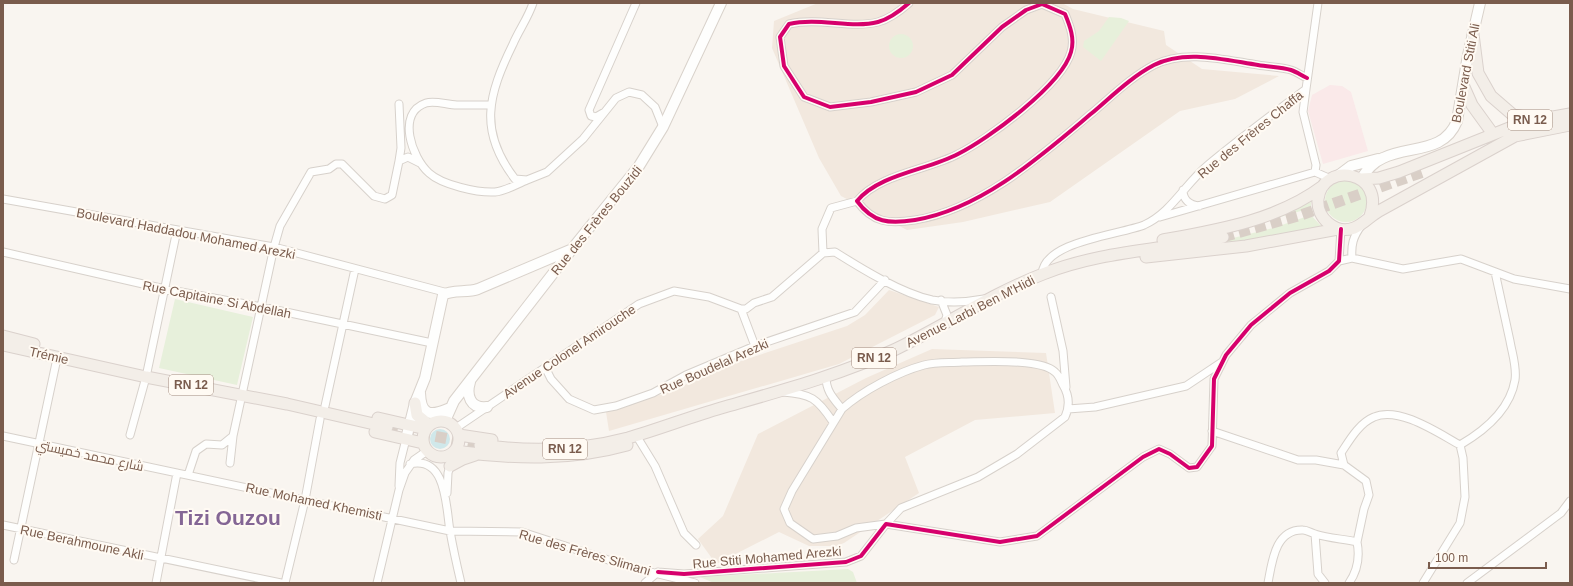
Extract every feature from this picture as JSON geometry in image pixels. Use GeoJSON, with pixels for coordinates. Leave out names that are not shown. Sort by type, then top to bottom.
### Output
{"type":"FeatureCollection","features":[{"type":"Feature","properties":{"kind":"main road","name":"Rue des Frères Bouzidi"},"geometry":{"type":"LineString","coordinates":[[445,421],[450,408],[470,381],[572,249],[639,166],[664,127],[721,3]]}},
{"type":"Feature","properties":{"kind":"main road","name":"Boulevard Stiti Ali"},"geometry":{"type":"LineString","coordinates":[[1361,179],[1368,168],[1384,157],[1431,146],[1448,137],[1454,130],[1464,87],[1468,55],[1480,3]]}},
{"type":"Feature","properties":{"kind":"main road"},"geometry":{"type":"LineString","coordinates":[[1473,34],[1478,73],[1491,96],[1513,116],[1541,118]]}},
{"type":"Feature","properties":{"kind":"main road"},"geometry":{"type":"LineString","coordinates":[[1464,87],[1472,105],[1496,139]]}},
{"type":"Feature","properties":{"kind":"main road","name":"RN 12"},"geometry":{"type":"LineString","coordinates":[[1423,172],[1496,139],[1524,122],[1570,114]]}},
{"type":"Feature","properties":{"kind":"main road","name":"RN 12"},"geometry":{"type":"LineString","coordinates":[[1496,139],[1570,125]]}},
{"type":"Feature","properties":{"kind":"main road"},"geometry":{"type":"LineString","coordinates":[[1361,179],[1379,178],[1496,139]]}},
{"type":"Feature","properties":{"kind":"main road"},"geometry":{"type":"LineString","coordinates":[[1384,157],[1351,166],[1331,180],[1318,198],[1320,212],[1328,223],[1341,229],[1352,229],[1363,224],[1370,216],[1496,139]]}},
{"type":"Feature","properties":{"kind":"main road"},"geometry":{"type":"LineString","coordinates":[[1331,180],[1354,175],[1361,179],[1370,188],[1373,197],[1373,206],[1370,216]]}},
{"type":"Feature","properties":{"kind":"main road","name":"Avenue Larbi Ben M'Hidi"},"geometry":{"type":"LineString","coordinates":[[455,452],[515,449],[566,449],[600,444],[649,432],[826,377],[896,348],[1042,274],[1088,260],[1109,251],[1210,231],[1268,215],[1294,205],[1331,180]]}},
{"type":"Feature","properties":{"kind":"main road","name":"Avenue Larbi Ben M'Hidi"},"geometry":{"type":"LineString","coordinates":[[1088,260],[1103,262],[1207,251],[1246,246],[1325,230],[1341,229]]}},
{"type":"Feature","properties":{"kind":"main road","name":"Avenue Larbi Ben M'Hidi"},"geometry":{"type":"LineString","coordinates":[[1088,260],[1223,237]]}},
{"type":"Feature","properties":{"kind":"main road","name":"Boulevard Haddadou Mohamed Arezki"},"geometry":{"type":"LineString","coordinates":[[448,293],[469,292],[478,289],[572,249]]}},
{"type":"Feature","properties":{"kind":"main road"},"geometry":{"type":"LineString","coordinates":[[406,439],[415,403],[420,393],[442,298],[448,293]]}},
{"type":"Feature","properties":{"kind":"main road","name":"RN 12"},"geometry":{"type":"LineString","coordinates":[[3,336],[78,355],[94,365]]}},
{"type":"Feature","properties":{"kind":"main road","name":"Trémie"},"geometry":{"type":"LineString","coordinates":[[3,345],[94,365]]}},
{"type":"Feature","properties":{"kind":"main road","name":"RN 12"},"geometry":{"type":"LineString","coordinates":[[3,351],[73,367],[94,365],[287,404],[388,427]]}},
{"type":"Feature","properties":{"kind":"main road"},"geometry":{"type":"LineString","coordinates":[[470,381],[467,393],[470,400],[479,407],[486,407]]}},
{"type":"Feature","properties":{"kind":"main road"},"geometry":{"type":"LineString","coordinates":[[420,393],[421,405],[428,413],[434,414],[450,408]]}},
{"type":"Feature","properties":{"kind":"main road"},"geometry":{"type":"LineString","coordinates":[[306,403],[325,406],[409,425],[427,427],[436,421],[445,421],[458,432],[460,442],[455,452],[440,458],[433,456],[425,447],[406,439],[320,419],[305,414],[287,404],[306,403]]}},
{"type":"Feature","properties":{"kind":"main road"},"geometry":{"type":"LineString","coordinates":[[415,403],[418,415],[427,427],[425,447]]}},
{"type":"Feature","properties":{"kind":"main road","name":"Avenue Larbi Ben M'Hidi"},"geometry":{"type":"LineString","coordinates":[[458,432],[504,441],[556,442],[606,437],[633,431],[649,432]]}},
{"type":"Feature","properties":{"kind":"main road","name":"Avenue Larbi Ben M'Hidi"},"geometry":{"type":"LineString","coordinates":[[479,450],[537,458],[580,455],[611,450],[639,440],[649,432]]}},
{"type":"Feature","properties":{"kind":"main road"},"geometry":{"type":"LineString","coordinates":[[450,466],[479,450]]}},
{"type":"Feature","properties":{"kind":"street"},"geometry":{"type":"LineString","coordinates":[[527,180],[515,179],[504,164],[492,132],[490,105],[491,98],[512,45],[533,3]]}},
{"type":"Feature","properties":{"kind":"street"},"geometry":{"type":"LineString","coordinates":[[603,113],[596,117],[591,116],[589,110],[636,3]]}},
{"type":"Feature","properties":{"kind":"street"},"geometry":{"type":"LineString","coordinates":[[823,253],[822,229],[831,208],[857,201],[864,192],[878,185],[957,154],[989,135],[1022,109],[1051,82],[1066,63],[1072,51],[1072,32],[1065,14],[1042,4],[1026,10],[1002,27],[952,75],[916,92],[871,102],[830,107],[804,97],[784,66],[780,37],[789,24],[801,21],[855,23],[878,22],[902,10],[909,3]]}},
{"type":"Feature","properties":{"kind":"street","name":"Rue des Frères Chaffa"},"geometry":{"type":"LineString","coordinates":[[1042,274],[1047,261],[1069,247],[1139,226],[1158,217],[1208,165],[1306,89],[1318,3]]}},
{"type":"Feature","properties":{"kind":"street"},"geometry":{"type":"LineString","coordinates":[[857,201],[865,212],[885,222],[903,222],[932,217],[971,201],[1034,161],[1137,76],[1154,65],[1175,58],[1214,59],[1291,70],[1307,78]]}},
{"type":"Feature","properties":{"kind":"street"},"geometry":{"type":"LineString","coordinates":[[1306,89],[1302,112],[1316,165],[1315,172]]}},
{"type":"Feature","properties":{"kind":"street"},"geometry":{"type":"LineString","coordinates":[[399,161],[408,157],[420,163],[435,178],[481,192],[501,191],[546,172],[583,139],[616,98],[629,92],[642,95],[655,107],[664,127]]}},
{"type":"Feature","properties":{"kind":"street"},"geometry":{"type":"LineString","coordinates":[[420,163],[412,144],[410,127],[411,119],[418,107],[428,102],[456,105],[490,105]]}},
{"type":"Feature","properties":{"kind":"street"},"geometry":{"type":"LineString","coordinates":[[230,463],[233,436],[241,395],[280,226],[311,172],[329,169],[336,164],[342,164],[374,196],[385,199],[392,195],[401,148],[399,104]]}},
{"type":"Feature","properties":{"kind":"street"},"geometry":{"type":"LineString","coordinates":[[1158,217],[1315,172],[1331,180]]}},
{"type":"Feature","properties":{"kind":"street"},"geometry":{"type":"LineString","coordinates":[[1183,190],[1185,199],[1189,203],[1200,206]]}},
{"type":"Feature","properties":{"kind":"street","name":"Boulevard Haddadou Mohamed Arezki"},"geometry":{"type":"LineString","coordinates":[[3,199],[274,247],[448,293]]}},
{"type":"Feature","properties":{"kind":"street"},"geometry":{"type":"LineString","coordinates":[[1352,258],[1351,247],[1354,238],[1363,224]]}},
{"type":"Feature","properties":{"kind":"street"},"geometry":{"type":"LineString","coordinates":[[1340,261],[1341,229]]}},
{"type":"Feature","properties":{"kind":"street"},"geometry":{"type":"LineString","coordinates":[[130,435],[146,376],[177,230]]}},
{"type":"Feature","properties":{"kind":"street","name":"Rue Capitaine Si Abdellah"},"geometry":{"type":"LineString","coordinates":[[3,252],[165,289],[262,307],[432,343]]}},
{"type":"Feature","properties":{"kind":"street"},"geometry":{"type":"LineString","coordinates":[[754,346],[742,309],[746,309],[754,303],[772,296],[823,253],[835,252],[886,280],[932,300],[970,301],[992,298]]}},
{"type":"Feature","properties":{"kind":"street"},"geometry":{"type":"LineString","coordinates":[[1066,390],[1055,372],[1040,365],[1022,363],[962,362],[930,364],[892,377],[849,403],[842,409],[833,422],[784,509],[790,523],[814,539],[836,536],[856,528],[886,524],[1000,542],[1037,536],[1143,457],[1159,450],[1170,454],[1189,468],[1197,467],[1212,446],[1214,379],[1226,355],[1251,325],[1290,294],[1329,271],[1340,261],[1352,258],[1403,269],[1461,260],[1514,279],[1570,289]]}},
{"type":"Feature","properties":{"kind":"street"},"geometry":{"type":"LineString","coordinates":[[325,406],[355,269]]}},
{"type":"Feature","properties":{"kind":"street"},"geometry":{"type":"LineString","coordinates":[[1460,445],[1478,434],[1494,419],[1511,392],[1515,378],[1513,356],[1495,272]]}},
{"type":"Feature","properties":{"kind":"street","name":"Rue Boudelal Arezki"},"geometry":{"type":"LineString","coordinates":[[544,368],[551,379],[569,399],[594,410],[616,406],[653,393],[686,375],[754,346],[855,312],[886,280]]}},
{"type":"Feature","properties":{"kind":"street","name":"Avenue Colonel Amirouche"},"geometry":{"type":"LineString","coordinates":[[458,432],[486,407],[639,304],[674,292],[709,297],[742,309]]}},
{"type":"Feature","properties":{"kind":"street"},"geometry":{"type":"LineString","coordinates":[[1051,297],[1063,351],[1068,410],[1095,407],[1186,386],[1222,362]]}},
{"type":"Feature","properties":{"kind":"street"},"geometry":{"type":"LineString","coordinates":[[941,300],[947,315],[945,322]]}},
{"type":"Feature","properties":{"kind":"street"},"geometry":{"type":"LineString","coordinates":[[14,560],[56,363]]}},
{"type":"Feature","properties":{"kind":"street"},"geometry":{"type":"LineString","coordinates":[[826,377],[828,393],[842,409]]}},
{"type":"Feature","properties":{"kind":"street"},"geometry":{"type":"LineString","coordinates":[[777,392],[804,394],[821,404],[833,422]]}},
{"type":"Feature","properties":{"kind":"street","name":"Rue Stiti Mohamed Arezki"},"geometry":{"type":"LineString","coordinates":[[658,572],[684,574],[846,562],[861,556],[886,524],[901,508],[978,477],[1017,454],[1053,428],[1065,417],[1068,410]]}},
{"type":"Feature","properties":{"kind":"street"},"geometry":{"type":"LineString","coordinates":[[1344,465],[1341,453],[1356,431],[1374,417],[1391,414],[1415,421],[1460,445],[1463,458],[1465,497],[1460,523],[1423,583]]}},
{"type":"Feature","properties":{"kind":"street"},"geometry":{"type":"LineString","coordinates":[[286,583],[305,500],[320,419]]}},
{"type":"Feature","properties":{"kind":"street"},"geometry":{"type":"LineString","coordinates":[[1212,431],[1298,460],[1316,460],[1344,465],[1366,481],[1369,495],[1364,509],[1357,542],[1360,556],[1353,577],[1349,583]]}},
{"type":"Feature","properties":{"kind":"street","name":"شارع محمد خميستي"},"geometry":{"type":"LineString","coordinates":[[3,436],[177,473]]}},
{"type":"Feature","properties":{"kind":"street"},"geometry":{"type":"LineString","coordinates":[[188,475],[196,451],[206,444],[222,445],[233,436]]}},
{"type":"Feature","properties":{"kind":"street"},"geometry":{"type":"LineString","coordinates":[[399,490],[400,463],[406,439]]}},
{"type":"Feature","properties":{"kind":"street"},"geometry":{"type":"LineString","coordinates":[[639,440],[655,466],[684,533],[696,545]]}},
{"type":"Feature","properties":{"kind":"street"},"geometry":{"type":"LineString","coordinates":[[377,583],[399,490],[410,464],[425,447]]}},
{"type":"Feature","properties":{"kind":"street"},"geometry":{"type":"LineString","coordinates":[[455,452],[450,466],[447,497],[450,531],[461,583]]}},
{"type":"Feature","properties":{"kind":"street"},"geometry":{"type":"LineString","coordinates":[[410,464],[422,462],[432,468],[439,478],[447,497]]}},
{"type":"Feature","properties":{"kind":"street"},"geometry":{"type":"LineString","coordinates":[[156,583],[162,559],[177,473]]}},
{"type":"Feature","properties":{"kind":"street","name":"Rue Mohamed Khemisti"},"geometry":{"type":"LineString","coordinates":[[177,473],[450,531]]}},
{"type":"Feature","properties":{"kind":"street"},"geometry":{"type":"LineString","coordinates":[[1467,583],[1561,513],[1570,501]]}},
{"type":"Feature","properties":{"kind":"street","name":"Rue Berahmoune Akli"},"geometry":{"type":"LineString","coordinates":[[3,525],[281,583]]}},
{"type":"Feature","properties":{"kind":"street"},"geometry":{"type":"LineString","coordinates":[[1268,583],[1272,556],[1280,540],[1292,531],[1305,529],[1315,534],[1357,542]]}},
{"type":"Feature","properties":{"kind":"street","name":"Rue des Frères Slimani"},"geometry":{"type":"LineString","coordinates":[[450,531],[522,532],[630,567],[658,572],[695,583]]}},
{"type":"Feature","properties":{"kind":"street"},"geometry":{"type":"LineString","coordinates":[[1315,534],[1318,574],[1325,583]]}},
{"type":"Feature","properties":{"kind":"street"},"geometry":{"type":"LineString","coordinates":[[645,583],[658,572]]}},
{"type":"Feature","properties":{"kind":"shaded area"},"geometry":{"type":"Polygon","coordinates":[[[818,3],[1062,3],[1073,9],[1164,31],[1166,45],[1202,69],[1279,76],[1235,99],[1180,111],[1050,202],[963,222],[907,230],[841,196],[819,158],[772,48],[774,21],[818,3]]]}},
{"type":"Feature","properties":{"kind":"shaded area"},"geometry":{"type":"Polygon","coordinates":[[[1330,85],[1342,86],[1351,92],[1368,151],[1323,164],[1308,111],[1312,95],[1330,85]]]}},
{"type":"Feature","properties":{"kind":"shaded area"},"geometry":{"type":"Polygon","coordinates":[[[889,290],[939,307],[935,315],[839,364],[609,431],[606,412],[666,393],[741,361],[847,326],[865,315],[889,290]]]}},
{"type":"Feature","properties":{"kind":"shaded area"},"geometry":{"type":"Polygon","coordinates":[[[932,349],[1046,353],[1055,413],[975,420],[905,457],[919,493],[844,543],[836,546],[809,546],[779,532],[716,564],[698,539],[723,516],[758,434],[866,378],[932,349]]]}},
{"type":"Feature","properties":{"kind":"green space"},"geometry":{"type":"Polygon","coordinates":[[[1109,17],[1121,18],[1129,21],[1101,61],[1083,47],[1084,41],[1099,31],[1109,17]]]}},
{"type":"Feature","properties":{"kind":"green space"},"geometry":{"type":"Polygon","coordinates":[[[901,34],[909,38],[913,46],[909,54],[901,58],[893,54],[889,46],[893,38],[901,34]]]}},
{"type":"Feature","properties":{"kind":"green space"},"geometry":{"type":"Polygon","coordinates":[[[1346,180],[1361,186],[1367,201],[1361,216],[1346,222],[1331,216],[1325,201],[1331,186],[1346,180]]]}},
{"type":"Feature","properties":{"kind":"green space"},"geometry":{"type":"Polygon","coordinates":[[[1311,202],[1311,208],[1239,229],[1311,202]]]}},
{"type":"Feature","properties":{"kind":"green space"},"geometry":{"type":"Polygon","coordinates":[[[1311,215],[1322,227],[1253,242],[1209,244],[1273,228],[1311,215]]]}},
{"type":"Feature","properties":{"kind":"green space"},"geometry":{"type":"Polygon","coordinates":[[[175,299],[253,317],[237,385],[159,368],[175,299]]]}},
{"type":"Feature","properties":{"kind":"green space"},"geometry":{"type":"Polygon","coordinates":[[[848,569],[853,572],[857,583],[714,583],[700,577],[848,569]]]}},
{"type":"Feature","properties":{"kind":"water"},"geometry":{"type":"Polygon","coordinates":[[[436,429],[444,429],[450,435],[450,443],[444,449],[436,449],[430,443],[430,435],[436,429]]]}},
{"type":"Feature","properties":{"kind":"tunnel"},"geometry":{"type":"LineString","coordinates":[[1223,237],[1301,215],[1423,172]]}},
{"type":"Feature","properties":{"kind":"tunnel"},"geometry":{"type":"LineString","coordinates":[[387,427],[480,445]]}},
{"type":"Feature","properties":{"kind":"cycle path"},"geometry":{"type":"LineString","coordinates":[[909,3],[891,17],[882,21],[868,24],[812,22],[789,24],[780,37],[784,66],[804,97],[830,107],[871,102],[916,92],[952,75],[1002,27],[1026,10],[1042,4],[1065,14],[1069,23],[1072,47],[1065,65],[1054,80],[1005,124],[958,154],[946,160],[891,178],[866,192],[857,201],[869,214],[889,222],[915,220],[940,214],[964,205],[987,192],[1010,178],[1053,146],[1137,75],[1166,60],[1205,57],[1287,69],[1307,78]]}},
{"type":"Feature","properties":{"kind":"cycle path"},"geometry":{"type":"LineString","coordinates":[[658,572],[684,574],[846,562],[861,556],[886,524],[1000,542],[1037,536],[1143,457],[1159,449],[1170,454],[1189,468],[1197,467],[1212,446],[1214,379],[1226,355],[1251,325],[1290,293],[1329,271],[1339,261],[1341,229]]}},
{"type":"Feature","properties":{"kind":"district","name":"Tizi Ouzou"},"geometry":{"type":"Point","coordinates":[228,518]}}]}
